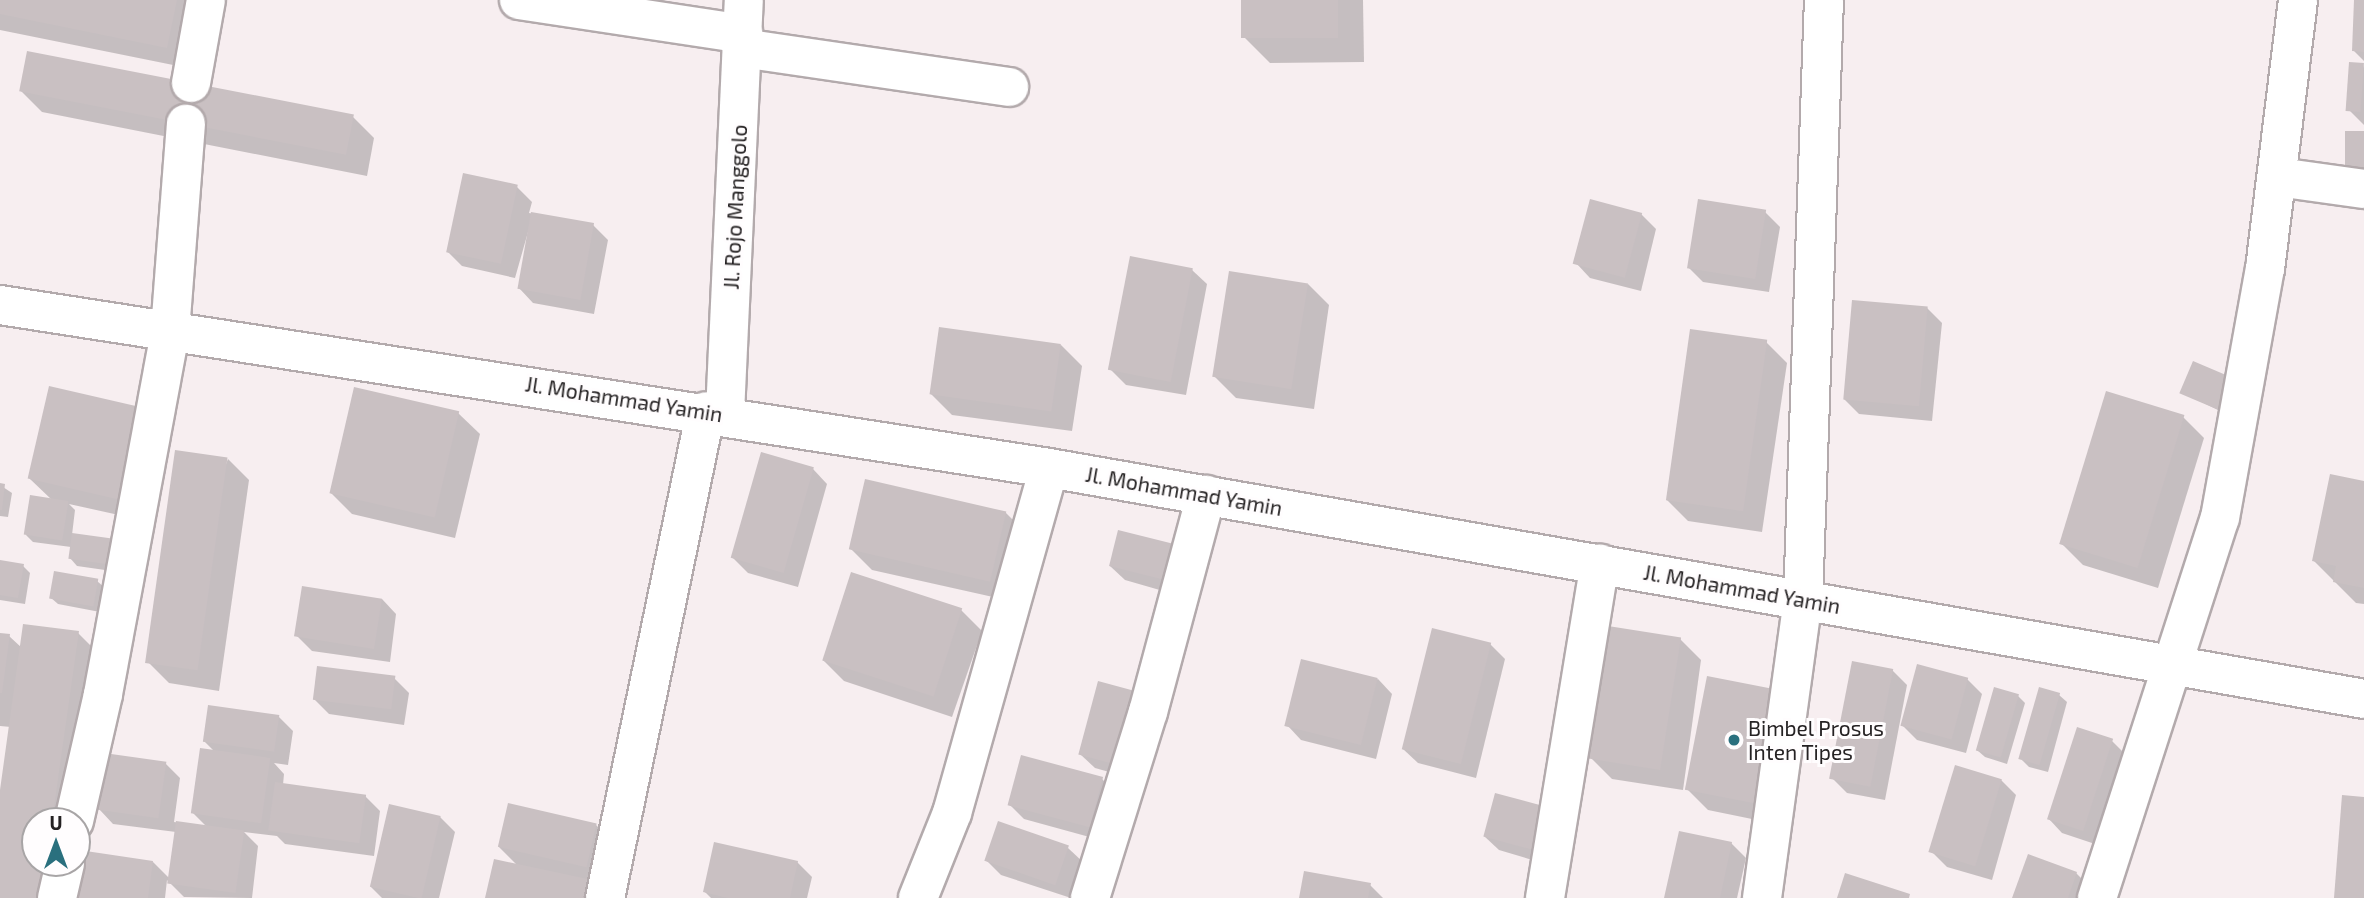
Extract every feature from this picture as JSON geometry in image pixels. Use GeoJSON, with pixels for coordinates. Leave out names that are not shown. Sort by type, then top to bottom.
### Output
{"type":"FeatureCollection","features":[{"type":"Feature","properties":{"kind":"street"},"geometry":{"type":"LineString","coordinates":[[191,83],[206,0]]}},
{"type":"Feature","properties":{"kind":"street"},"geometry":{"type":"LineString","coordinates":[[519,0],[743,27],[1009,87]]}},
{"type":"Feature","properties":{"kind":"street"},"geometry":{"type":"LineString","coordinates":[[1762,898],[1803,600],[1824,0]]}},
{"type":"Feature","properties":{"kind":"street"},"geometry":{"type":"LineString","coordinates":[[2096,898],[2175,667],[2220,518],[2278,177],[2298,0]]}},
{"type":"Feature","properties":{"kind":"street","name":"Jl. Rojo Manggolo"},"geometry":{"type":"LineString","coordinates":[[605,898],[716,412],[743,27]]}},
{"type":"Feature","properties":{"kind":"street"},"geometry":{"type":"LineString","coordinates":[[77,807],[103,694],[170,331],[186,124]]}},
{"type":"Feature","properties":{"kind":"street"},"geometry":{"type":"LineString","coordinates":[[2278,177],[2364,189]]}},
{"type":"Feature","properties":{"kind":"street","name":"Jl. Mohammad Yamin"},"geometry":{"type":"LineString","coordinates":[[0,305],[716,412],[1600,563],[2364,699]]}},
{"type":"Feature","properties":{"kind":"street"},"geometry":{"type":"LineString","coordinates":[[918,898],[952,813],[1049,468]]}},
{"type":"Feature","properties":{"kind":"street"},"geometry":{"type":"LineString","coordinates":[[1090,898],[1148,712],[1206,495]]}},
{"type":"Feature","properties":{"kind":"street"},"geometry":{"type":"LineString","coordinates":[[1545,898],[1600,563]]}},
{"type":"Feature","properties":{"kind":"street"},"geometry":{"type":"LineString","coordinates":[[57,898],[62,877]]}},
{"type":"Feature","properties":{"kind":"building"},"geometry":{"type":"Polygon","coordinates":[[[0,0],[177,0],[167,48],[0,14],[0,0]]]}},
{"type":"Feature","properties":{"kind":"building"},"geometry":{"type":"Polygon","coordinates":[[[1241,0],[1338,0],[1338,38],[1241,38],[1241,0]]]}},
{"type":"Feature","properties":{"kind":"building"},"geometry":{"type":"Polygon","coordinates":[[[2354,0],[2364,0],[2364,52],[2352,51],[2354,0]]]}},
{"type":"Feature","properties":{"kind":"building"},"geometry":{"type":"Polygon","coordinates":[[[27,51],[354,115],[346,155],[19,91],[27,51]]]}},
{"type":"Feature","properties":{"kind":"building"},"geometry":{"type":"Polygon","coordinates":[[[2349,62],[2364,63],[2361,112],[2346,111],[2349,62]]]}},
{"type":"Feature","properties":{"kind":"building"},"geometry":{"type":"Polygon","coordinates":[[[2345,131],[2364,131],[2364,173],[2345,173],[2345,131]]]}},
{"type":"Feature","properties":{"kind":"building"},"geometry":{"type":"Polygon","coordinates":[[[463,173],[518,185],[501,264],[446,252],[463,173]]]}},
{"type":"Feature","properties":{"kind":"building"},"geometry":{"type":"Polygon","coordinates":[[[1590,199],[1642,213],[1625,278],[1573,264],[1590,199]]]}},
{"type":"Feature","properties":{"kind":"building"},"geometry":{"type":"Polygon","coordinates":[[[1698,199],[1766,210],[1755,279],[1687,268],[1698,199]]]}},
{"type":"Feature","properties":{"kind":"building"},"geometry":{"type":"Polygon","coordinates":[[[531,212],[594,223],[580,300],[517,289],[531,212]]]}},
{"type":"Feature","properties":{"kind":"building"},"geometry":{"type":"Polygon","coordinates":[[[1130,256],[1193,268],[1171,382],[1108,370],[1130,256]]]}},
{"type":"Feature","properties":{"kind":"building"},"geometry":{"type":"Polygon","coordinates":[[[1229,271],[1308,284],[1291,389],[1212,377],[1229,271]]]}},
{"type":"Feature","properties":{"kind":"building"},"geometry":{"type":"Polygon","coordinates":[[[1852,300],[1928,307],[1919,406],[1843,400],[1852,300]]]}},
{"type":"Feature","properties":{"kind":"building"},"geometry":{"type":"Polygon","coordinates":[[[939,327],[1061,344],[1051,411],[930,394],[939,327]]]}},
{"type":"Feature","properties":{"kind":"building"},"geometry":{"type":"Polygon","coordinates":[[[1690,329],[1767,340],[1743,511],[1666,500],[1690,329]]]}},
{"type":"Feature","properties":{"kind":"building"},"geometry":{"type":"Polygon","coordinates":[[[2193,361],[2242,382],[2228,414],[2179,393],[2193,361]]]}},
{"type":"Feature","properties":{"kind":"building"},"geometry":{"type":"Polygon","coordinates":[[[49,386],[145,408],[124,501],[28,479],[49,386]]]}},
{"type":"Feature","properties":{"kind":"building"},"geometry":{"type":"Polygon","coordinates":[[[354,387],[459,411],[435,518],[329,493],[354,387]]]}},
{"type":"Feature","properties":{"kind":"building"},"geometry":{"type":"Polygon","coordinates":[[[2106,391],[2184,415],[2138,568],[2059,544],[2106,391]]]}},
{"type":"Feature","properties":{"kind":"building"},"geometry":{"type":"Polygon","coordinates":[[[175,450],[227,457],[198,670],[145,663],[175,450]]]}},
{"type":"Feature","properties":{"kind":"building"},"geometry":{"type":"Polygon","coordinates":[[[761,452],[814,467],[784,573],[731,558],[761,452]]]}},
{"type":"Feature","properties":{"kind":"building"},"geometry":{"type":"Polygon","coordinates":[[[2330,474],[2364,481],[2364,588],[2333,582],[2336,566],[2312,561],[2330,474]]]}},
{"type":"Feature","properties":{"kind":"building"},"geometry":{"type":"Polygon","coordinates":[[[865,479],[1006,512],[990,582],[849,549],[865,479]]]}},
{"type":"Feature","properties":{"kind":"building"},"geometry":{"type":"Polygon","coordinates":[[[0,483],[5,484],[2,510],[0,510],[0,483]]]}},
{"type":"Feature","properties":{"kind":"building"},"geometry":{"type":"Polygon","coordinates":[[[30,495],[69,501],[62,541],[24,535],[30,495]]]}},
{"type":"Feature","properties":{"kind":"building"},"geometry":{"type":"Polygon","coordinates":[[[1118,530],[1180,545],[1171,581],[1109,566],[1118,530]]]}},
{"type":"Feature","properties":{"kind":"building"},"geometry":{"type":"Polygon","coordinates":[[[72,533],[116,539],[112,565],[68,559],[72,533]]]}},
{"type":"Feature","properties":{"kind":"building"},"geometry":{"type":"Polygon","coordinates":[[[0,560],[24,564],[18,598],[0,595],[0,560]]]}},
{"type":"Feature","properties":{"kind":"building"},"geometry":{"type":"Polygon","coordinates":[[[54,571],[98,579],[93,606],[49,599],[54,571]]]}},
{"type":"Feature","properties":{"kind":"building"},"geometry":{"type":"Polygon","coordinates":[[[851,572],[962,608],[934,697],[822,660],[851,572]]]}},
{"type":"Feature","properties":{"kind":"building"},"geometry":{"type":"Polygon","coordinates":[[[302,586],[382,599],[374,649],[294,636],[302,586]]]}},
{"type":"Feature","properties":{"kind":"building"},"geometry":{"type":"Polygon","coordinates":[[[23,624],[79,631],[54,807],[21,807],[21,877],[44,877],[41,898],[0,898],[0,790],[23,624]]]}},
{"type":"Feature","properties":{"kind":"building"},"geometry":{"type":"Polygon","coordinates":[[[1608,626],[1681,638],[1660,770],[1587,758],[1608,626]]]}},
{"type":"Feature","properties":{"kind":"building"},"geometry":{"type":"Polygon","coordinates":[[[1432,628],[1491,643],[1461,764],[1402,749],[1432,628]]]}},
{"type":"Feature","properties":{"kind":"building"},"geometry":{"type":"Polygon","coordinates":[[[0,633],[10,634],[2,693],[0,693],[0,633]]]}},
{"type":"Feature","properties":{"kind":"building"},"geometry":{"type":"Polygon","coordinates":[[[1301,659],[1378,678],[1361,745],[1284,726],[1301,659]]]}},
{"type":"Feature","properties":{"kind":"building"},"geometry":{"type":"Polygon","coordinates":[[[1852,661],[1893,669],[1870,787],[1829,779],[1852,661]]]}},
{"type":"Feature","properties":{"kind":"building"},"geometry":{"type":"Polygon","coordinates":[[[1917,664],[1968,678],[1952,740],[1900,726],[1917,664]]]}},
{"type":"Feature","properties":{"kind":"building"},"geometry":{"type":"Polygon","coordinates":[[[317,666],[395,676],[391,709],[313,700],[317,666]]]}},
{"type":"Feature","properties":{"kind":"building","name":"Bimbel Prosus Inten Tipes"},"geometry":{"type":"Polygon","coordinates":[[[1707,676],[1782,691],[1759,804],[1685,790],[1707,676]]]}},
{"type":"Feature","properties":{"kind":"building"},"geometry":{"type":"Polygon","coordinates":[[[1098,681],[1140,692],[1120,766],[1078,754],[1098,681]]]}},
{"type":"Feature","properties":{"kind":"building"},"geometry":{"type":"Polygon","coordinates":[[[1994,687],[2019,694],[2001,758],[1976,750],[1994,687]]]}},
{"type":"Feature","properties":{"kind":"building"},"geometry":{"type":"Polygon","coordinates":[[[2039,687],[2060,693],[2039,765],[2018,759],[2039,687]]]}},
{"type":"Feature","properties":{"kind":"building"},"geometry":{"type":"Polygon","coordinates":[[[208,705],[279,715],[274,752],[203,742],[208,705]]]}},
{"type":"Feature","properties":{"kind":"building"},"geometry":{"type":"Polygon","coordinates":[[[2077,727],[2113,739],[2083,831],[2047,819],[2077,727]]]}},
{"type":"Feature","properties":{"kind":"building"},"geometry":{"type":"Polygon","coordinates":[[[200,748],[270,758],[261,823],[191,813],[200,748]]]}},
{"type":"Feature","properties":{"kind":"building"},"geometry":{"type":"Polygon","coordinates":[[[104,753],[166,762],[158,818],[96,809],[104,753]]]}},
{"type":"Feature","properties":{"kind":"building"},"geometry":{"type":"Polygon","coordinates":[[[1021,755],[1103,777],[1090,827],[1008,805],[1021,755]]]}},
{"type":"Feature","properties":{"kind":"building"},"geometry":{"type":"Polygon","coordinates":[[[1955,765],[2002,779],[1975,866],[1928,852],[1955,765]]]}},
{"type":"Feature","properties":{"kind":"building"},"geometry":{"type":"Polygon","coordinates":[[[275,782],[366,795],[359,843],[268,831],[275,782]]]}},
{"type":"Feature","properties":{"kind":"building"},"geometry":{"type":"Polygon","coordinates":[[[1495,793],[1547,807],[1536,850],[1483,836],[1495,793]]]}},
{"type":"Feature","properties":{"kind":"building"},"geometry":{"type":"Polygon","coordinates":[[[2342,795],[2364,797],[2364,898],[2334,898],[2342,795]]]}},
{"type":"Feature","properties":{"kind":"building"},"geometry":{"type":"Polygon","coordinates":[[[508,803],[597,823],[587,867],[498,847],[508,803]]]}},
{"type":"Feature","properties":{"kind":"building"},"geometry":{"type":"Polygon","coordinates":[[[389,804],[441,816],[422,898],[370,887],[389,804]]]}},
{"type":"Feature","properties":{"kind":"building"},"geometry":{"type":"Polygon","coordinates":[[[176,821],[244,831],[236,893],[167,883],[176,821]]]}},
{"type":"Feature","properties":{"kind":"building"},"geometry":{"type":"Polygon","coordinates":[[[998,821],[1069,845],[1055,885],[984,861],[998,821]]]}},
{"type":"Feature","properties":{"kind":"building"},"geometry":{"type":"Polygon","coordinates":[[[1679,831],[1732,842],[1720,898],[1664,898],[1679,831]]]}},
{"type":"Feature","properties":{"kind":"building"},"geometry":{"type":"Polygon","coordinates":[[[714,842],[798,861],[790,898],[728,898],[703,892],[714,842]]]}},
{"type":"Feature","properties":{"kind":"building"},"geometry":{"type":"Polygon","coordinates":[[[91,852],[153,861],[148,898],[72,898],[75,877],[91,877],[91,852]]]}},
{"type":"Feature","properties":{"kind":"building"},"geometry":{"type":"Polygon","coordinates":[[[2028,854],[2077,872],[2068,898],[2012,898],[2028,854]]]}},
{"type":"Feature","properties":{"kind":"building"},"geometry":{"type":"Polygon","coordinates":[[[494,859],[597,881],[594,898],[485,898],[494,859]]]}},
{"type":"Feature","properties":{"kind":"building"},"geometry":{"type":"Polygon","coordinates":[[[1304,871],[1371,883],[1368,898],[1299,898],[1304,871]]]}},
{"type":"Feature","properties":{"kind":"building"},"geometry":{"type":"Polygon","coordinates":[[[1845,873],[1910,894],[1909,898],[1837,898],[1845,873]]]}},
{"type":"Feature","properties":{"kind":"place","name":"Bimbel Prosus Inten Tipes"},"geometry":{"type":"Point","coordinates":[1734,740]}}]}
